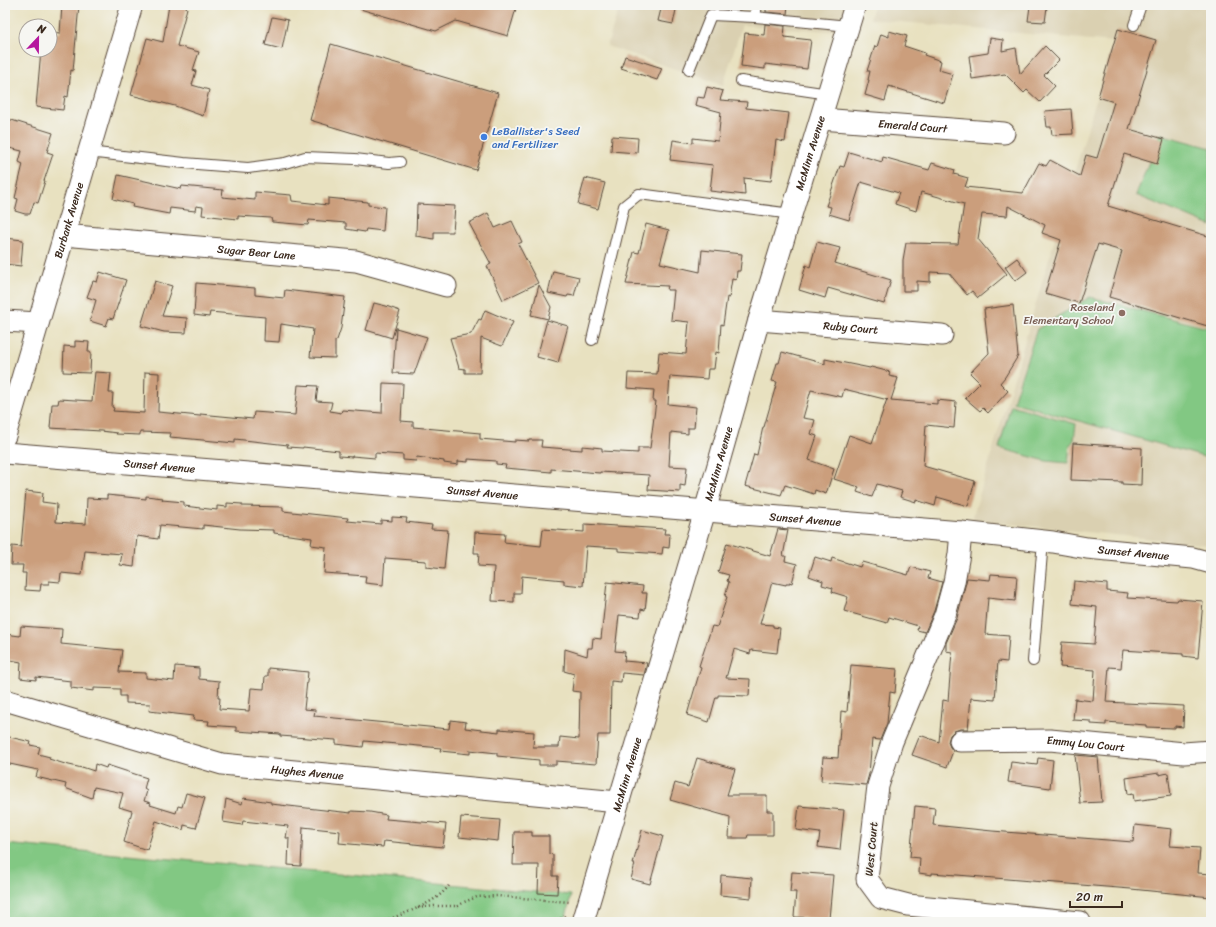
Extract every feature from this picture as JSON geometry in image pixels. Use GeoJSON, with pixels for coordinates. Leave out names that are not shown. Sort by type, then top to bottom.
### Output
{"type":"FeatureCollection","features":[{"type":"Feature","properties":{"kind":"street","name":"Burbank Avenue"},"geometry":{"type":"LineString","coordinates":[[5,436],[132,5]]}},
{"type":"Feature","properties":{"kind":"street","name":"McMinn Avenue"},"geometry":{"type":"LineString","coordinates":[[583,922],[705,511],[759,320],[855,5]]}},
{"type":"Feature","properties":{"kind":"street","name":"Emerald Court"},"geometry":{"type":"LineString","coordinates":[[821,119],[1004,134]]}},
{"type":"Feature","properties":{"kind":"street","name":"Sugar Bear Lane"},"geometry":{"type":"LineString","coordinates":[[64,235],[356,261],[446,286]]}},
{"type":"Feature","properties":{"kind":"street"},"geometry":{"type":"LineString","coordinates":[[5,320],[38,323]]}},
{"type":"Feature","properties":{"kind":"street","name":"Ruby Court"},"geometry":{"type":"LineString","coordinates":[[759,320],[942,336]]}},
{"type":"Feature","properties":{"kind":"street","name":"Sunset Avenue"},"geometry":{"type":"LineString","coordinates":[[5,453],[961,532],[1043,541],[1087,548],[1193,558],[1211,562]]}},
{"type":"Feature","properties":{"kind":"street","name":"West Court"},"geometry":{"type":"LineString","coordinates":[[961,532],[954,582],[945,615],[892,742],[878,786],[867,879],[881,898],[908,906],[1080,922]]}},
{"type":"Feature","properties":{"kind":"street","name":"Hughes Avenue"},"geometry":{"type":"LineString","coordinates":[[5,700],[222,764],[618,802]]}},
{"type":"Feature","properties":{"kind":"street","name":"Emmy Lou Court"},"geometry":{"type":"LineString","coordinates":[[960,741],[1050,740],[1184,753],[1211,751]]}},
{"type":"Feature","properties":{"kind":"lane"},"geometry":{"type":"LineString","coordinates":[[756,17],[757,5]]}},
{"type":"Feature","properties":{"kind":"lane"},"geometry":{"type":"LineString","coordinates":[[1134,25],[1141,5]]}},
{"type":"Feature","properties":{"kind":"lane"},"geometry":{"type":"LineString","coordinates":[[689,70],[711,15],[756,17],[849,26]]}},
{"type":"Feature","properties":{"kind":"lane"},"geometry":{"type":"LineString","coordinates":[[741,82],[829,94]]}},
{"type":"Feature","properties":{"kind":"lane"},"geometry":{"type":"LineString","coordinates":[[88,152],[184,163],[248,168],[285,163],[305,157],[355,159],[388,163],[400,162]]}},
{"type":"Feature","properties":{"kind":"lane"},"geometry":{"type":"LineString","coordinates":[[592,340],[624,206],[640,194],[792,214]]}},
{"type":"Feature","properties":{"kind":"lane"},"geometry":{"type":"LineString","coordinates":[[1034,661],[1043,541]]}},
{"type":"Feature","properties":{"kind":"path"},"geometry":{"type":"LineString","coordinates":[[382,922],[418,908],[441,894],[450,884]]}},
{"type":"Feature","properties":{"kind":"path"},"geometry":{"type":"LineString","coordinates":[[418,908],[458,906],[477,897],[498,896],[570,902]]}},
{"type":"Feature","properties":{"kind":"shaded area"},"geometry":{"type":"Polygon","coordinates":[[[620,5],[845,5],[841,28],[829,31],[742,25],[723,85],[607,46],[620,5]]]}},
{"type":"Feature","properties":{"kind":"shaded area","name":"Roseland Elementary School"},"geometry":{"type":"Polygon","coordinates":[[[874,5],[1211,5],[1211,545],[972,520],[1113,42],[870,19],[874,5]]]}},
{"type":"Feature","properties":{"kind":"green space"},"geometry":{"type":"Polygon","coordinates":[[[1160,134],[1211,148],[1211,226],[1136,195],[1160,134]]]}},
{"type":"Feature","properties":{"kind":"green space"},"geometry":{"type":"Polygon","coordinates":[[[1090,297],[1211,329],[1211,459],[1013,402],[1037,329],[1090,297]]]}},
{"type":"Feature","properties":{"kind":"green space"},"geometry":{"type":"Polygon","coordinates":[[[1011,405],[1076,424],[1074,440],[1070,445],[1068,463],[1046,461],[999,448],[1011,405]]]}},
{"type":"Feature","properties":{"kind":"green space"},"geometry":{"type":"Polygon","coordinates":[[[5,844],[571,895],[565,922],[5,922],[5,844]]]}},
{"type":"Feature","properties":{"kind":"building"},"geometry":{"type":"Polygon","coordinates":[[[62,5],[79,5],[73,71],[71,70],[68,97],[65,96],[63,110],[36,107],[40,58],[58,58],[58,33],[60,33],[62,5]]]}},
{"type":"Feature","properties":{"kind":"building"},"geometry":{"type":"Polygon","coordinates":[[[169,5],[187,5],[177,46],[199,52],[193,70],[196,71],[192,85],[209,90],[203,116],[175,106],[131,95],[147,38],[163,42],[169,5]]]}},
{"type":"Feature","properties":{"kind":"building"},"geometry":{"type":"Polygon","coordinates":[[[361,5],[517,5],[508,36],[456,21],[436,31],[360,9],[361,5]]]}},
{"type":"Feature","properties":{"kind":"building"},"geometry":{"type":"Polygon","coordinates":[[[662,5],[677,5],[673,24],[658,21],[662,5]]]}},
{"type":"Feature","properties":{"kind":"building"},"geometry":{"type":"Polygon","coordinates":[[[766,5],[788,5],[787,14],[766,12],[766,5]]]}},
{"type":"Feature","properties":{"kind":"building"},"geometry":{"type":"Polygon","coordinates":[[[1030,6],[1047,7],[1045,22],[1028,21],[1030,6]]]}},
{"type":"Feature","properties":{"kind":"building"},"geometry":{"type":"Polygon","coordinates":[[[272,17],[288,20],[282,49],[265,45],[272,17]]]}},
{"type":"Feature","properties":{"kind":"building"},"geometry":{"type":"Polygon","coordinates":[[[765,24],[785,26],[784,37],[811,40],[807,69],[765,64],[765,69],[741,66],[745,33],[764,35],[765,24]]]}},
{"type":"Feature","properties":{"kind":"building"},"geometry":{"type":"Polygon","coordinates":[[[1118,29],[1156,40],[1129,129],[1164,139],[1157,164],[1124,154],[1108,206],[1211,237],[1211,327],[1109,297],[1122,251],[1098,244],[1079,303],[1045,293],[1061,240],[1042,233],[1045,225],[1008,206],[1007,216],[982,214],[978,239],[1007,274],[978,298],[972,291],[967,295],[949,273],[930,272],[930,282],[917,281],[917,291],[903,291],[903,260],[906,243],[958,244],[964,204],[921,192],[916,211],[895,204],[899,193],[861,182],[849,220],[829,214],[831,207],[826,206],[840,166],[844,167],[849,152],[882,162],[883,157],[929,170],[932,163],[955,170],[954,174],[968,178],[965,187],[1023,193],[1039,163],[1046,166],[1050,160],[1080,176],[1086,155],[1097,158],[1114,102],[1098,97],[1118,29]]]}},
{"type":"Feature","properties":{"kind":"building"},"geometry":{"type":"Polygon","coordinates":[[[889,31],[907,36],[904,46],[925,53],[924,55],[941,61],[939,70],[953,74],[944,103],[889,86],[885,101],[865,95],[870,71],[867,71],[875,46],[877,47],[881,34],[889,37],[889,31]]]}},
{"type":"Feature","properties":{"kind":"building"},"geometry":{"type":"Polygon","coordinates":[[[990,38],[1003,40],[1002,51],[1016,48],[1020,74],[1045,46],[1059,60],[1044,75],[1055,86],[1040,102],[1027,90],[1024,93],[1005,74],[972,79],[969,56],[988,53],[990,38]]]}},
{"type":"Feature","properties":{"kind":"building"},"geometry":{"type":"Polygon","coordinates":[[[331,44],[498,93],[476,170],[310,120],[331,44]]]}},
{"type":"Feature","properties":{"kind":"building"},"geometry":{"type":"Polygon","coordinates":[[[625,56],[662,68],[657,80],[621,68],[625,56]]]}},
{"type":"Feature","properties":{"kind":"building"},"geometry":{"type":"Polygon","coordinates":[[[707,87],[723,91],[720,100],[747,102],[746,108],[789,113],[785,142],[776,140],[771,181],[744,178],[745,195],[710,191],[713,165],[670,160],[673,140],[693,143],[693,138],[718,141],[721,112],[695,105],[697,97],[704,98],[707,87]]]}},
{"type":"Feature","properties":{"kind":"building"},"geometry":{"type":"Polygon","coordinates":[[[1071,109],[1073,134],[1052,135],[1051,127],[1047,127],[1045,111],[1071,109]]]}},
{"type":"Feature","properties":{"kind":"building"},"geometry":{"type":"Polygon","coordinates":[[[5,118],[53,133],[47,152],[53,154],[38,203],[34,202],[30,214],[15,211],[18,199],[15,198],[23,164],[19,162],[22,151],[5,147],[5,118]]]}},
{"type":"Feature","properties":{"kind":"building"},"geometry":{"type":"Polygon","coordinates":[[[612,136],[638,138],[637,153],[611,151],[612,136]]]}},
{"type":"Feature","properties":{"kind":"building"},"geometry":{"type":"Polygon","coordinates":[[[118,175],[181,189],[182,186],[223,190],[222,197],[255,200],[255,192],[291,195],[292,201],[328,205],[328,198],[368,202],[368,205],[385,207],[383,231],[366,229],[365,232],[346,229],[346,223],[309,220],[308,225],[272,222],[271,218],[238,216],[238,219],[202,215],[203,207],[196,206],[195,211],[170,208],[169,214],[132,207],[133,204],[113,199],[118,175]]]}},
{"type":"Feature","properties":{"kind":"building"},"geometry":{"type":"Polygon","coordinates":[[[585,178],[605,183],[598,209],[578,204],[585,178]]]}},
{"type":"Feature","properties":{"kind":"building"},"geometry":{"type":"Polygon","coordinates":[[[417,204],[455,206],[453,232],[434,232],[434,239],[416,236],[417,204]]]}},
{"type":"Feature","properties":{"kind":"building"},"geometry":{"type":"Polygon","coordinates":[[[488,213],[495,228],[512,221],[522,242],[518,244],[538,283],[503,300],[487,266],[491,264],[469,223],[488,213]]]}},
{"type":"Feature","properties":{"kind":"building"},"geometry":{"type":"Polygon","coordinates":[[[646,224],[669,230],[660,263],[700,272],[702,250],[742,254],[740,271],[737,271],[736,280],[732,279],[729,298],[727,297],[723,325],[721,324],[719,353],[716,352],[714,369],[708,369],[707,379],[670,376],[668,404],[696,407],[694,428],[688,428],[688,434],[671,432],[669,466],[687,467],[685,486],[680,485],[680,492],[648,490],[649,475],[551,469],[551,472],[505,468],[506,465],[496,464],[496,461],[468,459],[468,462],[458,461],[458,465],[444,463],[444,461],[417,457],[416,461],[403,460],[403,455],[375,453],[375,458],[339,456],[339,451],[303,447],[287,447],[288,445],[235,439],[235,443],[170,437],[171,433],[140,432],[140,435],[50,428],[52,404],[58,404],[59,399],[92,401],[95,372],[111,373],[109,393],[113,393],[113,411],[144,413],[145,372],[159,373],[158,412],[253,419],[254,412],[295,415],[298,385],[318,386],[316,401],[332,402],[330,411],[341,413],[342,410],[382,413],[383,383],[403,384],[401,421],[413,422],[413,427],[480,433],[480,439],[515,442],[515,440],[542,440],[541,447],[582,450],[582,446],[602,448],[602,451],[638,453],[638,448],[650,448],[656,401],[653,401],[654,390],[627,388],[628,373],[657,374],[659,352],[686,354],[689,322],[671,320],[674,290],[667,290],[668,286],[626,284],[634,252],[639,253],[646,224]]]}},
{"type":"Feature","properties":{"kind":"building"},"geometry":{"type":"Polygon","coordinates":[[[5,238],[23,240],[21,266],[5,264],[5,238]]]}},
{"type":"Feature","properties":{"kind":"building"},"geometry":{"type":"Polygon","coordinates":[[[817,242],[840,248],[835,263],[891,280],[884,304],[828,288],[825,298],[799,290],[806,265],[810,267],[817,242]]]}},
{"type":"Feature","properties":{"kind":"building"},"geometry":{"type":"Polygon","coordinates":[[[1017,258],[1027,272],[1015,281],[1005,267],[1017,258]]]}},
{"type":"Feature","properties":{"kind":"building"},"geometry":{"type":"Polygon","coordinates":[[[553,271],[579,277],[574,296],[568,295],[567,297],[548,293],[553,271]]]}},
{"type":"Feature","properties":{"kind":"building"},"geometry":{"type":"Polygon","coordinates":[[[100,272],[126,280],[113,319],[109,318],[106,326],[90,321],[96,300],[87,297],[93,281],[97,282],[100,272]]]}},
{"type":"Feature","properties":{"kind":"building"},"geometry":{"type":"Polygon","coordinates":[[[155,281],[172,286],[162,316],[187,318],[186,333],[164,332],[141,326],[155,281]]]}},
{"type":"Feature","properties":{"kind":"building"},"geometry":{"type":"Polygon","coordinates":[[[196,283],[255,288],[255,295],[284,298],[285,290],[345,297],[341,328],[337,340],[335,341],[335,358],[310,357],[313,329],[281,324],[279,342],[264,341],[265,317],[210,312],[209,317],[194,315],[196,283]]]}},
{"type":"Feature","properties":{"kind":"building"},"geometry":{"type":"Polygon","coordinates":[[[539,285],[551,307],[548,319],[531,315],[539,285]]]}},
{"type":"Feature","properties":{"kind":"building"},"geometry":{"type":"Polygon","coordinates":[[[374,303],[400,311],[392,338],[366,330],[374,303]]]}},
{"type":"Feature","properties":{"kind":"building"},"geometry":{"type":"Polygon","coordinates":[[[1013,305],[1018,356],[1000,383],[1008,391],[988,413],[983,408],[980,411],[965,398],[980,383],[970,373],[989,353],[984,309],[1013,305]]]}},
{"type":"Feature","properties":{"kind":"building"},"geometry":{"type":"Polygon","coordinates":[[[485,310],[513,322],[502,346],[481,338],[480,373],[465,373],[465,369],[459,368],[450,338],[471,334],[479,319],[481,320],[485,310]]]}},
{"type":"Feature","properties":{"kind":"building"},"geometry":{"type":"Polygon","coordinates":[[[547,320],[568,326],[558,363],[537,357],[547,320]]]}},
{"type":"Feature","properties":{"kind":"building"},"geometry":{"type":"Polygon","coordinates":[[[396,328],[427,337],[414,374],[393,373],[396,328]]]}},
{"type":"Feature","properties":{"kind":"building"},"geometry":{"type":"Polygon","coordinates":[[[75,341],[89,342],[88,352],[91,352],[90,373],[63,372],[64,346],[75,347],[75,341]]]}},
{"type":"Feature","properties":{"kind":"building"},"geometry":{"type":"Polygon","coordinates":[[[782,352],[825,364],[825,359],[890,372],[889,376],[898,378],[891,400],[937,404],[937,400],[956,402],[954,428],[926,425],[923,466],[975,481],[968,506],[937,497],[935,506],[916,500],[916,502],[900,497],[902,491],[877,484],[872,497],[857,492],[859,487],[834,479],[849,435],[872,443],[887,400],[844,389],[842,397],[811,390],[803,418],[815,420],[811,434],[817,436],[809,460],[834,469],[826,494],[815,490],[814,494],[785,485],[781,495],[745,486],[754,454],[757,455],[763,427],[777,382],[772,381],[782,352]]]}},
{"type":"Feature","properties":{"kind":"building"},"geometry":{"type":"Polygon","coordinates":[[[1073,443],[1142,448],[1141,485],[1122,484],[1122,482],[1071,480],[1073,443]]]}},
{"type":"Feature","properties":{"kind":"building"},"geometry":{"type":"Polygon","coordinates":[[[26,491],[43,493],[42,502],[57,504],[56,522],[86,524],[87,498],[107,499],[107,495],[146,499],[146,496],[163,498],[162,500],[184,502],[184,506],[217,510],[217,506],[227,507],[227,503],[242,504],[242,506],[283,507],[283,511],[348,518],[347,521],[381,524],[381,520],[392,521],[392,517],[407,518],[406,522],[432,525],[431,529],[448,530],[444,569],[426,567],[426,561],[385,558],[383,585],[365,583],[366,576],[324,573],[326,547],[311,545],[312,538],[274,533],[274,530],[240,529],[203,525],[203,529],[160,525],[158,539],[137,536],[134,567],[120,565],[122,554],[85,551],[82,575],[61,573],[60,582],[49,581],[49,584],[41,584],[40,591],[25,590],[26,573],[22,573],[23,565],[11,565],[12,546],[21,547],[26,491]]]}},
{"type":"Feature","properties":{"kind":"building"},"geometry":{"type":"Polygon","coordinates":[[[584,524],[665,529],[664,534],[670,534],[669,548],[663,547],[662,554],[618,551],[618,548],[586,546],[583,586],[564,584],[564,580],[522,576],[521,593],[514,593],[514,602],[492,601],[494,567],[478,566],[479,553],[474,553],[475,532],[505,534],[504,542],[541,546],[543,529],[584,532],[584,524]]]}},
{"type":"Feature","properties":{"kind":"building"},"geometry":{"type":"Polygon","coordinates":[[[778,529],[788,530],[783,556],[786,556],[785,561],[797,564],[792,583],[789,582],[789,584],[786,585],[772,582],[760,624],[773,625],[773,627],[780,628],[777,653],[751,650],[750,654],[734,649],[726,678],[750,679],[749,696],[718,695],[718,697],[716,697],[709,722],[687,715],[701,667],[699,666],[712,626],[717,627],[727,597],[725,596],[729,582],[727,581],[729,575],[718,572],[727,543],[770,556],[778,529]]]}},
{"type":"Feature","properties":{"kind":"building"},"geometry":{"type":"Polygon","coordinates":[[[815,557],[831,562],[832,558],[860,567],[862,562],[908,575],[911,567],[930,572],[928,578],[942,582],[934,611],[925,632],[917,630],[918,626],[889,617],[887,623],[844,611],[848,597],[832,592],[833,588],[822,585],[823,581],[809,576],[815,557]]]}},
{"type":"Feature","properties":{"kind":"building"},"geometry":{"type":"Polygon","coordinates":[[[991,574],[1017,576],[1015,601],[988,598],[985,634],[1009,636],[1007,662],[998,661],[995,700],[971,698],[968,729],[954,731],[950,735],[948,742],[953,751],[947,767],[912,755],[920,735],[939,742],[943,700],[948,701],[952,652],[946,651],[946,643],[957,618],[967,578],[990,580],[991,574]]]}},
{"type":"Feature","properties":{"kind":"building"},"geometry":{"type":"Polygon","coordinates":[[[1074,581],[1107,584],[1107,591],[1128,593],[1127,598],[1203,601],[1198,658],[1183,656],[1183,654],[1123,650],[1121,668],[1109,667],[1106,702],[1184,706],[1183,727],[1146,727],[1146,725],[1106,722],[1106,725],[1091,724],[1091,721],[1073,720],[1075,699],[1093,701],[1095,670],[1060,667],[1062,642],[1094,644],[1097,607],[1072,604],[1074,581]]]}},
{"type":"Feature","properties":{"kind":"building"},"geometry":{"type":"Polygon","coordinates":[[[607,582],[643,586],[642,593],[647,593],[645,610],[641,609],[640,617],[619,615],[615,651],[625,652],[624,661],[647,663],[644,675],[622,673],[621,682],[611,681],[610,735],[598,735],[596,764],[556,761],[556,765],[539,765],[539,760],[497,756],[497,753],[470,750],[470,754],[440,751],[441,748],[364,741],[363,747],[336,744],[336,740],[236,731],[236,727],[208,725],[209,721],[193,720],[194,716],[149,711],[150,704],[126,703],[126,696],[120,696],[120,689],[94,688],[94,691],[71,688],[71,681],[36,677],[36,680],[20,678],[21,662],[5,659],[5,634],[20,636],[21,626],[62,629],[61,644],[122,650],[119,672],[146,673],[146,678],[174,681],[175,666],[199,668],[199,679],[219,681],[219,709],[249,711],[251,688],[264,689],[265,676],[268,676],[268,668],[308,672],[304,709],[315,710],[314,716],[449,729],[451,720],[466,722],[465,728],[499,732],[499,729],[534,732],[533,747],[559,747],[560,737],[579,739],[580,692],[572,691],[574,674],[564,671],[565,649],[587,656],[588,648],[592,648],[593,638],[601,639],[607,582]]]}},
{"type":"Feature","properties":{"kind":"building"},"geometry":{"type":"Polygon","coordinates":[[[851,665],[897,669],[895,693],[890,692],[887,723],[880,740],[872,739],[869,774],[866,785],[821,781],[823,757],[838,758],[841,711],[847,712],[851,665]]]}},
{"type":"Feature","properties":{"kind":"building"},"geometry":{"type":"Polygon","coordinates":[[[5,736],[31,742],[30,745],[40,747],[38,754],[50,757],[49,759],[65,764],[94,771],[95,764],[106,768],[107,765],[147,778],[144,789],[147,791],[144,801],[151,803],[150,805],[176,813],[178,806],[182,807],[186,793],[205,798],[196,828],[184,825],[183,830],[156,821],[147,850],[124,842],[132,811],[119,807],[123,793],[94,787],[92,798],[65,788],[66,784],[36,777],[38,770],[5,763],[5,736]]]}},
{"type":"Feature","properties":{"kind":"building"},"geometry":{"type":"Polygon","coordinates":[[[1075,755],[1098,757],[1102,802],[1080,803],[1075,755]]]}},
{"type":"Feature","properties":{"kind":"building"},"geometry":{"type":"Polygon","coordinates":[[[697,758],[735,769],[727,795],[767,795],[767,811],[773,811],[773,835],[748,835],[747,838],[729,838],[730,817],[670,800],[675,783],[688,787],[697,758]]]}},
{"type":"Feature","properties":{"kind":"building"},"geometry":{"type":"Polygon","coordinates":[[[1038,758],[1053,760],[1050,788],[1008,782],[1011,762],[1037,765],[1038,758]]]}},
{"type":"Feature","properties":{"kind":"building"},"geometry":{"type":"Polygon","coordinates":[[[1159,773],[1159,775],[1168,773],[1171,796],[1134,801],[1133,793],[1128,794],[1126,778],[1159,773]]]}},
{"type":"Feature","properties":{"kind":"building"},"geometry":{"type":"Polygon","coordinates":[[[243,798],[271,802],[271,804],[351,813],[351,811],[370,812],[387,815],[386,819],[446,824],[443,847],[384,841],[383,847],[339,843],[340,831],[303,827],[301,866],[288,865],[289,838],[286,838],[288,826],[243,821],[242,825],[223,822],[226,799],[242,804],[243,798]]]}},
{"type":"Feature","properties":{"kind":"building"},"geometry":{"type":"Polygon","coordinates":[[[799,806],[844,810],[840,850],[818,847],[820,833],[796,830],[799,806]]]}},
{"type":"Feature","properties":{"kind":"building"},"geometry":{"type":"Polygon","coordinates":[[[915,806],[935,808],[933,825],[992,831],[1133,842],[1135,825],[1172,829],[1170,846],[1200,848],[1198,873],[1211,874],[1211,897],[1131,889],[919,873],[920,858],[910,857],[915,806]]]}},
{"type":"Feature","properties":{"kind":"building"},"geometry":{"type":"Polygon","coordinates":[[[461,817],[500,820],[498,841],[459,837],[461,817]]]}},
{"type":"Feature","properties":{"kind":"building"},"geometry":{"type":"Polygon","coordinates":[[[642,830],[663,836],[650,884],[631,879],[635,864],[633,864],[642,830]]]}},
{"type":"Feature","properties":{"kind":"building"},"geometry":{"type":"Polygon","coordinates":[[[514,832],[532,832],[532,836],[549,836],[549,854],[553,855],[553,876],[558,876],[557,894],[538,893],[539,865],[513,865],[514,832]]]}},
{"type":"Feature","properties":{"kind":"building"},"geometry":{"type":"Polygon","coordinates":[[[792,872],[833,875],[829,919],[794,917],[796,892],[790,892],[792,872]]]}},
{"type":"Feature","properties":{"kind":"building"},"geometry":{"type":"Polygon","coordinates":[[[721,875],[752,878],[751,898],[720,895],[721,875]]]}},
{"type":"Feature","properties":{"kind":"place","name":"LeBallister's Seed and Fertilizer"},"geometry":{"type":"Point","coordinates":[484,137]}},
{"type":"Feature","properties":{"kind":"place","name":"Roseland Elementary School"},"geometry":{"type":"Point","coordinates":[1122,313]}}]}
